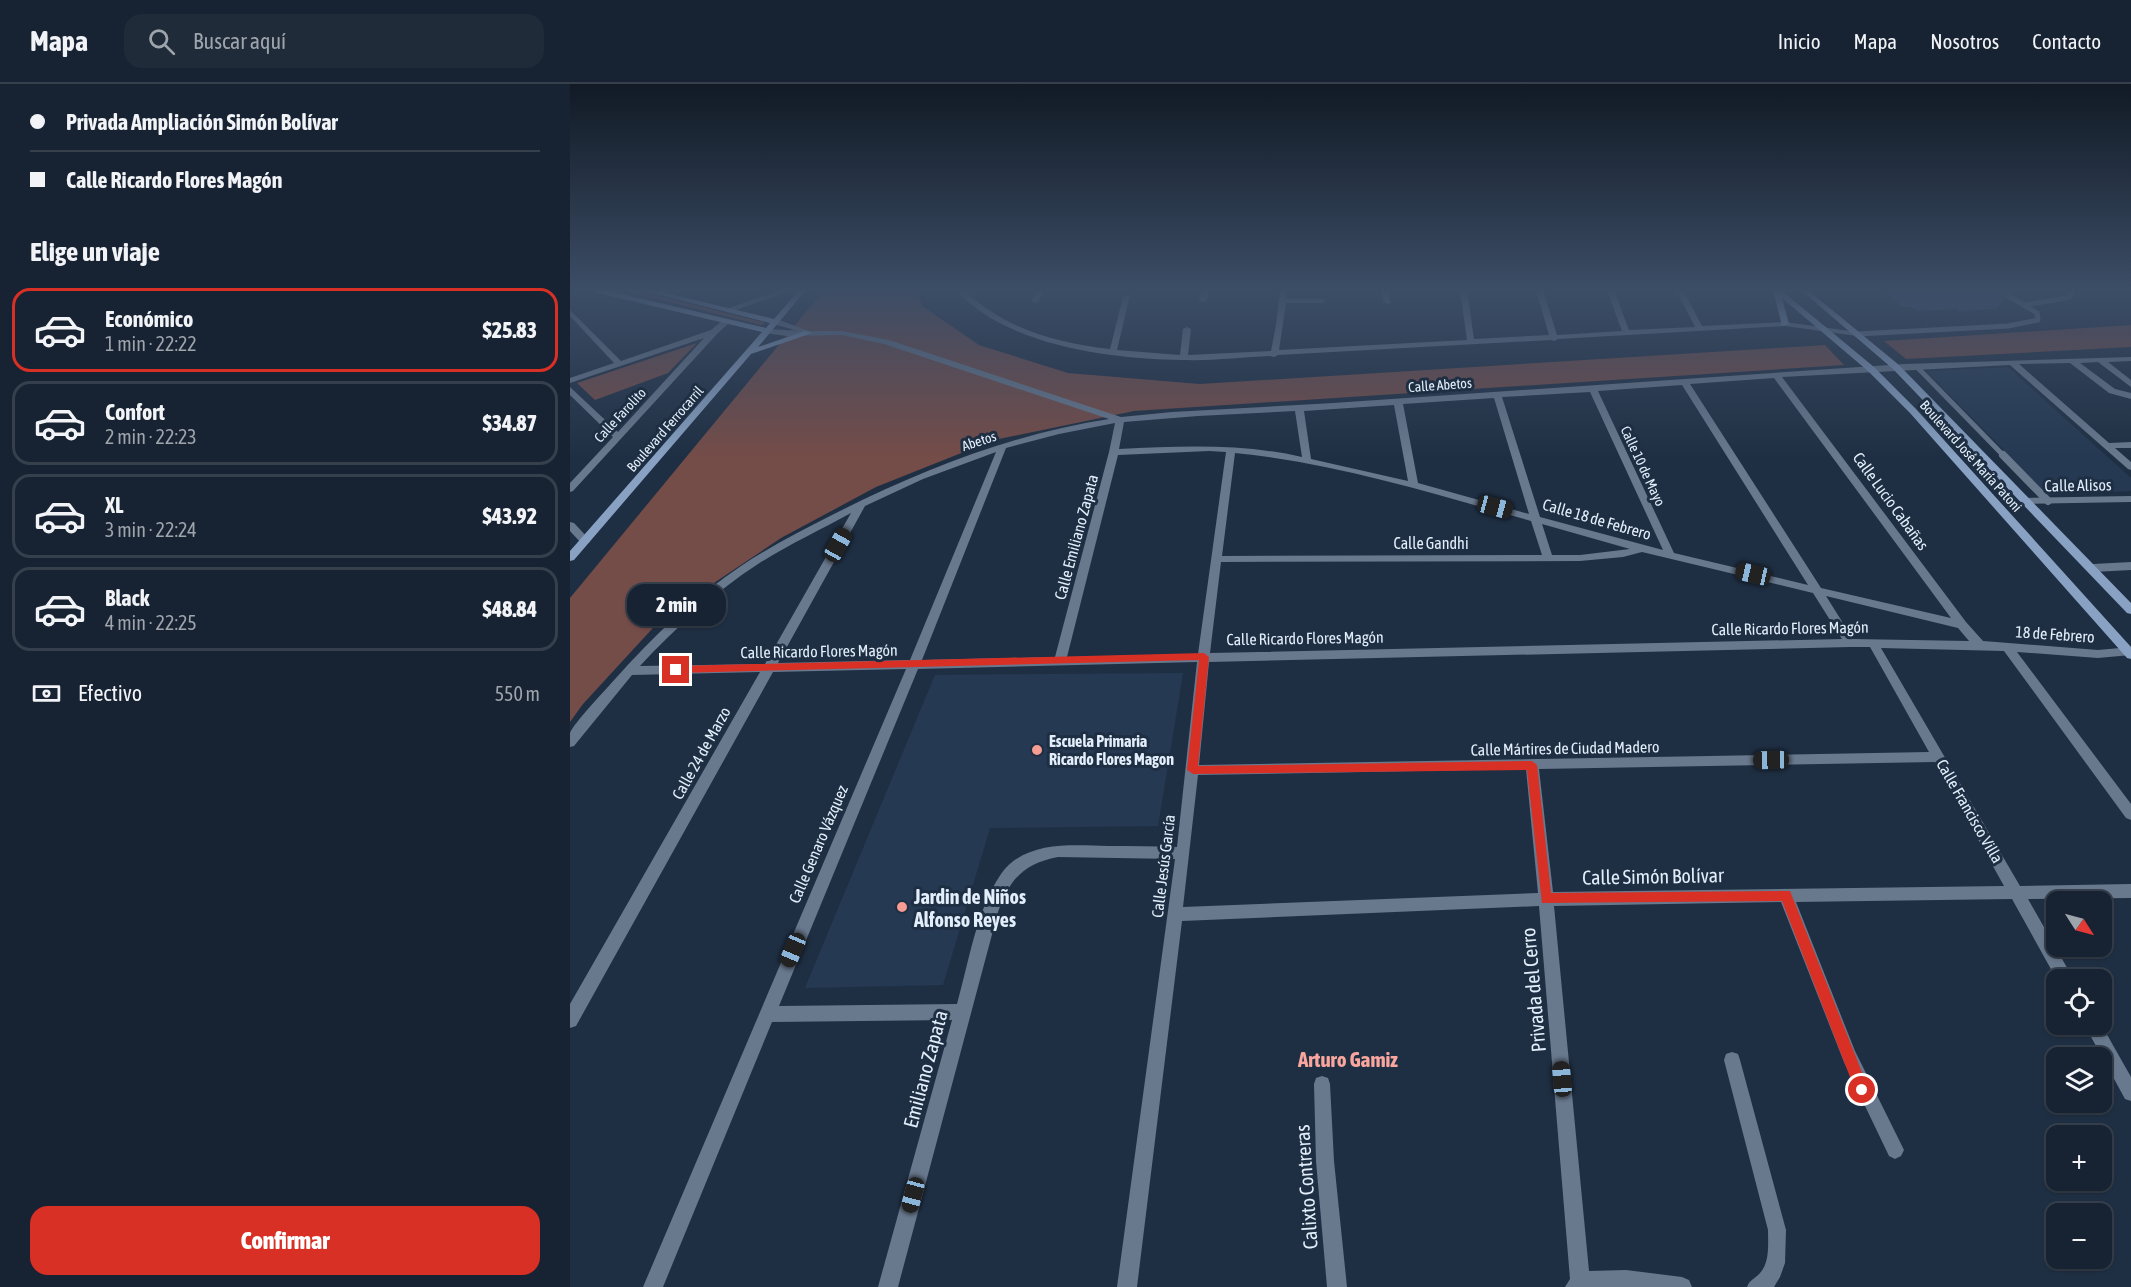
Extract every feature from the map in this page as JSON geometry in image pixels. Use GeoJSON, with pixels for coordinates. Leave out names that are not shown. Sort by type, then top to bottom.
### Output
{"type":"FeatureCollection","features":[{"type":"Feature","properties":{"kind":"main road","name":"Boulevard Ferrocarril"},"geometry":{"type":"LineString","coordinates":[[570,558],[755,346]]}},
{"type":"Feature","properties":{"kind":"main road"},"geometry":{"type":"LineString","coordinates":[[750,352],[768,346]]}},
{"type":"Feature","properties":{"kind":"main road","name":"Boulevard José María Patoni"},"geometry":{"type":"LineString","coordinates":[[1843,346],[1870,369],[1946,446],[2130,653]]}},
{"type":"Feature","properties":{"kind":"main road","name":"Boulevard José María Patoni"},"geometry":{"type":"LineString","coordinates":[[1871,346],[1896,368],[2093,568],[2131,610]]}},
{"type":"Feature","properties":{"kind":"street"},"geometry":{"type":"LineString","coordinates":[[602,346],[619,364]]}},
{"type":"Feature","properties":{"kind":"street"},"geometry":{"type":"LineString","coordinates":[[570,381],[672,346]]}},
{"type":"Feature","properties":{"kind":"street","name":"Calle Farolito"},"geometry":{"type":"LineString","coordinates":[[570,489],[701,346]]}},
{"type":"Feature","properties":{"kind":"street"},"geometry":{"type":"LineString","coordinates":[[898,346],[1120,420]]}},
{"type":"Feature","properties":{"kind":"street"},"geometry":{"type":"LineString","coordinates":[[1085,346],[1184,358],[1408,346]]}},
{"type":"Feature","properties":{"kind":"street"},"geometry":{"type":"LineString","coordinates":[[1113,351],[1114,346]]}},
{"type":"Feature","properties":{"kind":"street"},"geometry":{"type":"LineString","coordinates":[[1184,358],[1185,346]]}},
{"type":"Feature","properties":{"kind":"street"},"geometry":{"type":"LineString","coordinates":[[1274,355],[1275,346]]}},
{"type":"Feature","properties":{"kind":"street","name":"Calle Abetos"},"geometry":{"type":"LineString","coordinates":[[1398,402],[1870,369],[2131,359]]}},
{"type":"Feature","properties":{"kind":"street"},"geometry":{"type":"LineString","coordinates":[[2071,360],[2104,387],[2131,396]]}},
{"type":"Feature","properties":{"kind":"street"},"geometry":{"type":"LineString","coordinates":[[2100,360],[2131,384]]}},
{"type":"Feature","properties":{"kind":"street"},"geometry":{"type":"LineString","coordinates":[[2014,364],[2131,466]]}},
{"type":"Feature","properties":{"kind":"street","name":"Calle Lucio Cabañas"},"geometry":{"type":"LineString","coordinates":[[1778,376],[1962,625],[1980,645]]}},
{"type":"Feature","properties":{"kind":"street"},"geometry":{"type":"LineString","coordinates":[[1685,382],[1850,643]]}},
{"type":"Feature","properties":{"kind":"street","name":"Calle 10 de Mayo"},"geometry":{"type":"LineString","coordinates":[[1593,389],[1670,555]]}},
{"type":"Feature","properties":{"kind":"street"},"geometry":{"type":"LineString","coordinates":[[570,390],[618,437]]}},
{"type":"Feature","properties":{"kind":"street"},"geometry":{"type":"LineString","coordinates":[[1497,395],[1548,558]]}},
{"type":"Feature","properties":{"kind":"street"},"geometry":{"type":"LineString","coordinates":[[1398,402],[1413,485]]}},
{"type":"Feature","properties":{"kind":"street","name":"Abetos"},"geometry":{"type":"LineString","coordinates":[[570,742],[630,671],[684,617],[732,576],[757,560],[862,504],[932,472],[1002,448],[1073,428],[1120,420],[1198,412],[1398,402]]}},
{"type":"Feature","properties":{"kind":"street"},"geometry":{"type":"LineString","coordinates":[[1299,408],[1307,460]]}},
{"type":"Feature","properties":{"kind":"street","name":"Calle Emiliano Zapata"},"geometry":{"type":"LineString","coordinates":[[1060,661],[1114,452],[1120,420]]}},
{"type":"Feature","properties":{"kind":"street"},"geometry":{"type":"LineString","coordinates":[[2107,446],[2131,445]]}},
{"type":"Feature","properties":{"kind":"street","name":"Calle Genaro Vázquez"},"geometry":{"type":"LineString","coordinates":[[653,1287],[766,1014],[915,665],[1002,448]]}},
{"type":"Feature","properties":{"kind":"street","name":"Calle 18 de Febrero"},"geometry":{"type":"LineString","coordinates":[[1114,452],[1231,449],[1307,460],[1536,517],[1643,549],[1815,588],[1962,625]]}},
{"type":"Feature","properties":{"kind":"street","name":"Calle Jesús García"},"geometry":{"type":"LineString","coordinates":[[1127,1287],[1183,853],[1204,657],[1231,449]]}},
{"type":"Feature","properties":{"kind":"street","name":"Calle Alisos"},"geometry":{"type":"LineString","coordinates":[[2025,501],[2131,499]]}},
{"type":"Feature","properties":{"kind":"street","name":"Calle 24 de Marzo"},"geometry":{"type":"LineString","coordinates":[[570,1020],[862,504]]}},
{"type":"Feature","properties":{"kind":"street"},"geometry":{"type":"LineString","coordinates":[[570,525],[585,541]]}},
{"type":"Feature","properties":{"kind":"street","name":"Calle Gandhi"},"geometry":{"type":"LineString","coordinates":[[1218,559],[1600,557],[1643,549]]}},
{"type":"Feature","properties":{"kind":"street"},"geometry":{"type":"LineString","coordinates":[[2093,568],[2131,566]]}},
{"type":"Feature","properties":{"kind":"street","name":"Calle Ricardo Flores Magón"},"geometry":{"type":"LineString","coordinates":[[630,671],[1850,643],[1980,645]]}},
{"type":"Feature","properties":{"kind":"street","name":"Calle Francisco Villa"},"geometry":{"type":"LineString","coordinates":[[1873,643],[2060,969]]}},
{"type":"Feature","properties":{"kind":"street","name":"18 de Febrero"},"geometry":{"type":"LineString","coordinates":[[1980,645],[2075,653],[2130,653]]}},
{"type":"Feature","properties":{"kind":"street"},"geometry":{"type":"LineString","coordinates":[[2007,647],[2131,814]]}},
{"type":"Feature","properties":{"kind":"street","name":"Calle Mártires de Ciudad Madero"},"geometry":{"type":"LineString","coordinates":[[1193,770],[1938,757]]}},
{"type":"Feature","properties":{"kind":"street","name":"Privada del Cerro"},"geometry":{"type":"LineString","coordinates":[[1532,765],[1546,899],[1577,1285]]}},
{"type":"Feature","properties":{"kind":"street","name":"Emiliano Zapata"},"geometry":{"type":"LineString","coordinates":[[888,1287],[962,1012],[1000,890],[1015,868],[1043,854],[1058,851],[1183,853]]}},
{"type":"Feature","properties":{"kind":"street","name":"Calle Simón Bolívar"},"geometry":{"type":"LineString","coordinates":[[1175,914],[1546,899],[2131,891]]}},
{"type":"Feature","properties":{"kind":"street"},"geometry":{"type":"LineString","coordinates":[[1786,895],[1848,1058],[1862,1090],[1895,1150]]}},
{"type":"Feature","properties":{"kind":"street"},"geometry":{"type":"LineString","coordinates":[[766,1014],[962,1012]]}},
{"type":"Feature","properties":{"kind":"street"},"geometry":{"type":"LineString","coordinates":[[2098,1035],[2131,1093]]}},
{"type":"Feature","properties":{"kind":"street"},"geometry":{"type":"LineString","coordinates":[[1732,1060],[1777,1230],[1778,1255],[1772,1272],[1762,1285],[1757,1287]]}},
{"type":"Feature","properties":{"kind":"street","name":"Calixto Contreras"},"geometry":{"type":"LineString","coordinates":[[1322,1084],[1325,1161],[1337,1287]]}},
{"type":"Feature","properties":{"kind":"street"},"geometry":{"type":"LineString","coordinates":[[1577,1285],[1609,1283],[1682,1287]]}},
{"type":"Feature","properties":{"kind":"lane"},"geometry":{"type":"LineString","coordinates":[[1917,367],[2048,501]]}},
{"type":"Feature","properties":{"kind":"shaded area"},"geometry":{"type":"Polygon","coordinates":[[[688,346],[694,346],[668,373],[595,400],[577,383],[688,346]]]}},
{"type":"Feature","properties":{"kind":"shaded area"},"geometry":{"type":"Polygon","coordinates":[[[778,346],[983,346],[1068,373],[1200,384],[1807,346],[1826,346],[1844,365],[1134,411],[994,440],[876,487],[781,538],[663,617],[583,704],[570,722],[570,598],[778,346]]]}},
{"type":"Feature","properties":{"kind":"shaded area"},"geometry":{"type":"Polygon","coordinates":[[[1890,346],[2131,346],[2131,347],[1906,359],[1890,346]]]}},
{"type":"Feature","properties":{"kind":"shaded area"},"geometry":{"type":"Polygon","coordinates":[[[2008,367],[2131,478],[2131,491],[2048,495],[1926,371],[2008,367]]]}},
{"type":"Feature","properties":{"kind":"shaded area","name":"Escuela Primaria Ricardo Flores Magon"},"geometry":{"type":"Polygon","coordinates":[[[1183,673],[1158,826],[990,828],[943,985],[805,988],[935,675],[1183,673]]]}},
{"type":"Feature","properties":{"kind":"place","name":"Escuela Primaria Ricardo Flores Magon"},"geometry":{"type":"Point","coordinates":[1037,750]}},
{"type":"Feature","properties":{"kind":"place","name":"Jardin de Niños Alfonso Reyes"},"geometry":{"type":"Point","coordinates":[902,907]}},
{"type":"Feature","properties":{"kind":"district","name":"Arturo Gamiz"},"geometry":{"type":"Point","coordinates":[1348,1059]}},
{"type":"Feature","properties":{"kind":"route"},"geometry":{"type":"LineString","coordinates":[[676,670],[1204,657],[1193,770],[1532,765],[1546,899],[1786,895],[1862,1090]]}}]}
